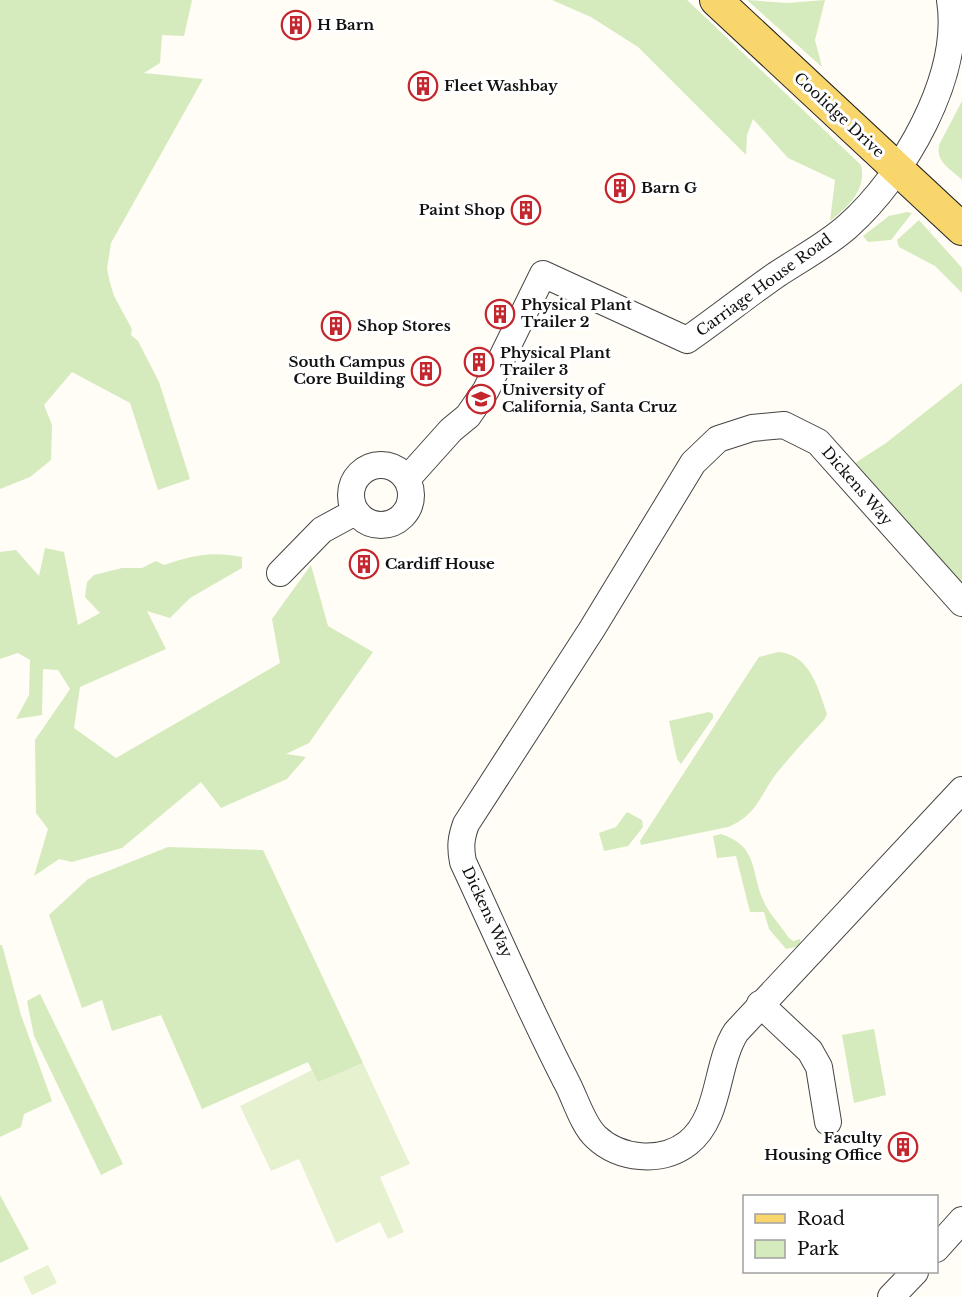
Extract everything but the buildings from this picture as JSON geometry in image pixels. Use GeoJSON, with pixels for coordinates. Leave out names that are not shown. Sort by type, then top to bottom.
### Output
{"type":"FeatureCollection","features":[{"type":"Feature","properties":{"kind":"main road","name":"Coolidge Drive"},"geometry":{"type":"LineString","coordinates":[[716,0],[962,229]]}},
{"type":"Feature","properties":{"kind":"street"},"geometry":{"type":"LineString","coordinates":[[897,170],[935,115],[949,87],[955,57],[957,28],[950,0]]}},
{"type":"Feature","properties":{"kind":"street","name":"Carriage House Road"},"geometry":{"type":"LineString","coordinates":[[407,479],[451,430],[468,416],[486,390],[543,274],[687,340],[847,227],[884,190],[897,170]]}},
{"type":"Feature","properties":{"kind":"street","name":"Dickens Way"},"geometry":{"type":"LineString","coordinates":[[962,603],[818,442],[784,425],[752,428],[718,439],[693,463],[592,629],[466,824],[460,839],[463,862],[551,1052],[594,1135],[613,1151],[632,1157],[678,1149],[689,1142],[716,1095],[726,1047],[760,1004],[962,790]]}},
{"type":"Feature","properties":{"kind":"street"},"geometry":{"type":"LineString","coordinates":[[381,464],[400,471],[407,479],[411,497],[404,515],[396,521],[377,525],[368,522],[355,512],[351,488],[362,471],[381,464]]}},
{"type":"Feature","properties":{"kind":"street"},"geometry":{"type":"LineString","coordinates":[[280,573],[322,530],[355,512]]}},
{"type":"Feature","properties":{"kind":"street"},"geometry":{"type":"LineString","coordinates":[[760,1004],[810,1051],[819,1067],[828,1122]]}},
{"type":"Feature","properties":{"kind":"street"},"geometry":{"type":"LineString","coordinates":[[938,1247],[962,1220]]}},
{"type":"Feature","properties":{"kind":"street"},"geometry":{"type":"LineString","coordinates":[[891,1297],[914,1273]]}},
{"type":"Feature","properties":{"kind":"green space"},"geometry":{"type":"Polygon","coordinates":[[[0,0],[192,0],[184,36],[162,35],[160,63],[144,73],[203,79],[111,243],[107,269],[114,296],[132,329],[131,335],[138,341],[159,382],[190,479],[158,490],[130,403],[72,372],[44,405],[52,425],[51,460],[30,477],[0,489],[0,0]]]}},
{"type":"Feature","properties":{"kind":"green space"},"geometry":{"type":"Polygon","coordinates":[[[552,0],[687,0],[861,165],[859,190],[849,204],[830,221],[835,180],[788,158],[753,119],[747,135],[746,155],[638,47],[591,17],[552,0]]]}},
{"type":"Feature","properties":{"kind":"green space"},"geometry":{"type":"Polygon","coordinates":[[[747,0],[787,3],[825,0],[815,40],[822,67],[747,0]]]}},
{"type":"Feature","properties":{"kind":"green space"},"geometry":{"type":"Polygon","coordinates":[[[962,101],[962,180],[942,161],[939,145],[962,101]]]}},
{"type":"Feature","properties":{"kind":"green space"},"geometry":{"type":"Polygon","coordinates":[[[912,213],[891,240],[868,242],[863,236],[889,216],[912,213]]]}},
{"type":"Feature","properties":{"kind":"green space"},"geometry":{"type":"Polygon","coordinates":[[[919,220],[962,268],[962,293],[935,266],[899,247],[897,240],[919,220]]]}},
{"type":"Feature","properties":{"kind":"green space"},"geometry":{"type":"Polygon","coordinates":[[[962,383],[962,587],[852,465],[886,443],[962,383]]]}},
{"type":"Feature","properties":{"kind":"green space"},"geometry":{"type":"Polygon","coordinates":[[[45,548],[64,552],[78,625],[100,613],[85,597],[87,582],[94,575],[122,568],[142,568],[156,561],[164,565],[203,555],[221,554],[242,557],[242,568],[190,598],[170,618],[147,611],[166,649],[80,687],[74,728],[116,758],[280,663],[272,619],[311,565],[328,626],[373,652],[309,743],[286,754],[306,757],[287,779],[221,808],[201,782],[122,848],[72,862],[59,859],[34,876],[48,829],[36,813],[35,740],[70,689],[58,670],[43,669],[42,715],[16,719],[29,695],[30,660],[18,653],[0,659],[0,552],[16,550],[39,576],[45,548]]]}},
{"type":"Feature","properties":{"kind":"green space"},"geometry":{"type":"Polygon","coordinates":[[[778,652],[798,659],[811,674],[827,714],[824,720],[780,769],[753,809],[738,822],[728,827],[641,845],[640,841],[759,657],[778,652]]]}},
{"type":"Feature","properties":{"kind":"green space"},"geometry":{"type":"Polygon","coordinates":[[[709,712],[713,714],[713,718],[681,764],[677,759],[669,721],[709,712]]]}},
{"type":"Feature","properties":{"kind":"green space"},"geometry":{"type":"Polygon","coordinates":[[[627,812],[642,820],[643,827],[628,846],[604,851],[599,833],[616,827],[627,812]]]}},
{"type":"Feature","properties":{"kind":"green space"},"geometry":{"type":"Polygon","coordinates":[[[721,834],[742,845],[748,853],[766,906],[788,937],[793,941],[800,939],[801,946],[786,949],[769,929],[764,912],[750,912],[736,856],[717,858],[713,836],[721,834]]]}},
{"type":"Feature","properties":{"kind":"green space"},"geometry":{"type":"Polygon","coordinates":[[[168,847],[263,850],[363,1063],[318,1083],[308,1062],[202,1109],[161,1015],[112,1031],[102,1000],[82,1008],[49,915],[88,879],[168,847]]]}},
{"type":"Feature","properties":{"kind":"green space"},"geometry":{"type":"Polygon","coordinates":[[[0,945],[2,945],[21,1015],[52,1101],[24,1114],[21,1127],[0,1137],[0,945]]]}},
{"type":"Feature","properties":{"kind":"green space"},"geometry":{"type":"Polygon","coordinates":[[[40,994],[123,1164],[101,1175],[34,1036],[27,1001],[40,994]]]}},
{"type":"Feature","properties":{"kind":"green space"},"geometry":{"type":"Polygon","coordinates":[[[874,1029],[886,1095],[854,1103],[842,1035],[874,1029]]]}},
{"type":"Feature","properties":{"kind":"green space"},"geometry":{"type":"Polygon","coordinates":[[[363,1063],[410,1164],[380,1177],[404,1232],[388,1239],[380,1222],[336,1243],[299,1159],[271,1171],[240,1106],[312,1070],[318,1082],[363,1063]]]}},
{"type":"Feature","properties":{"kind":"green space"},"geometry":{"type":"Polygon","coordinates":[[[0,1195],[29,1249],[0,1263],[0,1195]]]}},
{"type":"Feature","properties":{"kind":"green space"},"geometry":{"type":"Polygon","coordinates":[[[48,1265],[57,1283],[32,1295],[23,1277],[48,1265]]]}},
{"type":"Feature","properties":{"kind":"place","name":"H Barn"},"geometry":{"type":"Point","coordinates":[296,25]}},
{"type":"Feature","properties":{"kind":"place","name":"Fleet Washbay"},"geometry":{"type":"Point","coordinates":[423,86]}},
{"type":"Feature","properties":{"kind":"place","name":"Barn G"},"geometry":{"type":"Point","coordinates":[620,188]}},
{"type":"Feature","properties":{"kind":"place","name":"Paint Shop"},"geometry":{"type":"Point","coordinates":[526,210]}},
{"type":"Feature","properties":{"kind":"place","name":"Physical Plant Trailer 2"},"geometry":{"type":"Point","coordinates":[500,314]}},
{"type":"Feature","properties":{"kind":"place","name":"Shop Stores"},"geometry":{"type":"Point","coordinates":[336,326]}},
{"type":"Feature","properties":{"kind":"place","name":"Physical Plant Trailer 3"},"geometry":{"type":"Point","coordinates":[479,362]}},
{"type":"Feature","properties":{"kind":"place","name":"South Campus Core Building"},"geometry":{"type":"Point","coordinates":[426,371]}},
{"type":"Feature","properties":{"kind":"place","name":"University of California, Santa Cruz"},"geometry":{"type":"Point","coordinates":[481,399]}},
{"type":"Feature","properties":{"kind":"place","name":"Cardiff House"},"geometry":{"type":"Point","coordinates":[364,564]}},
{"type":"Feature","properties":{"kind":"place","name":"Faculty Housing Office"},"geometry":{"type":"Point","coordinates":[903,1147]}}]}
